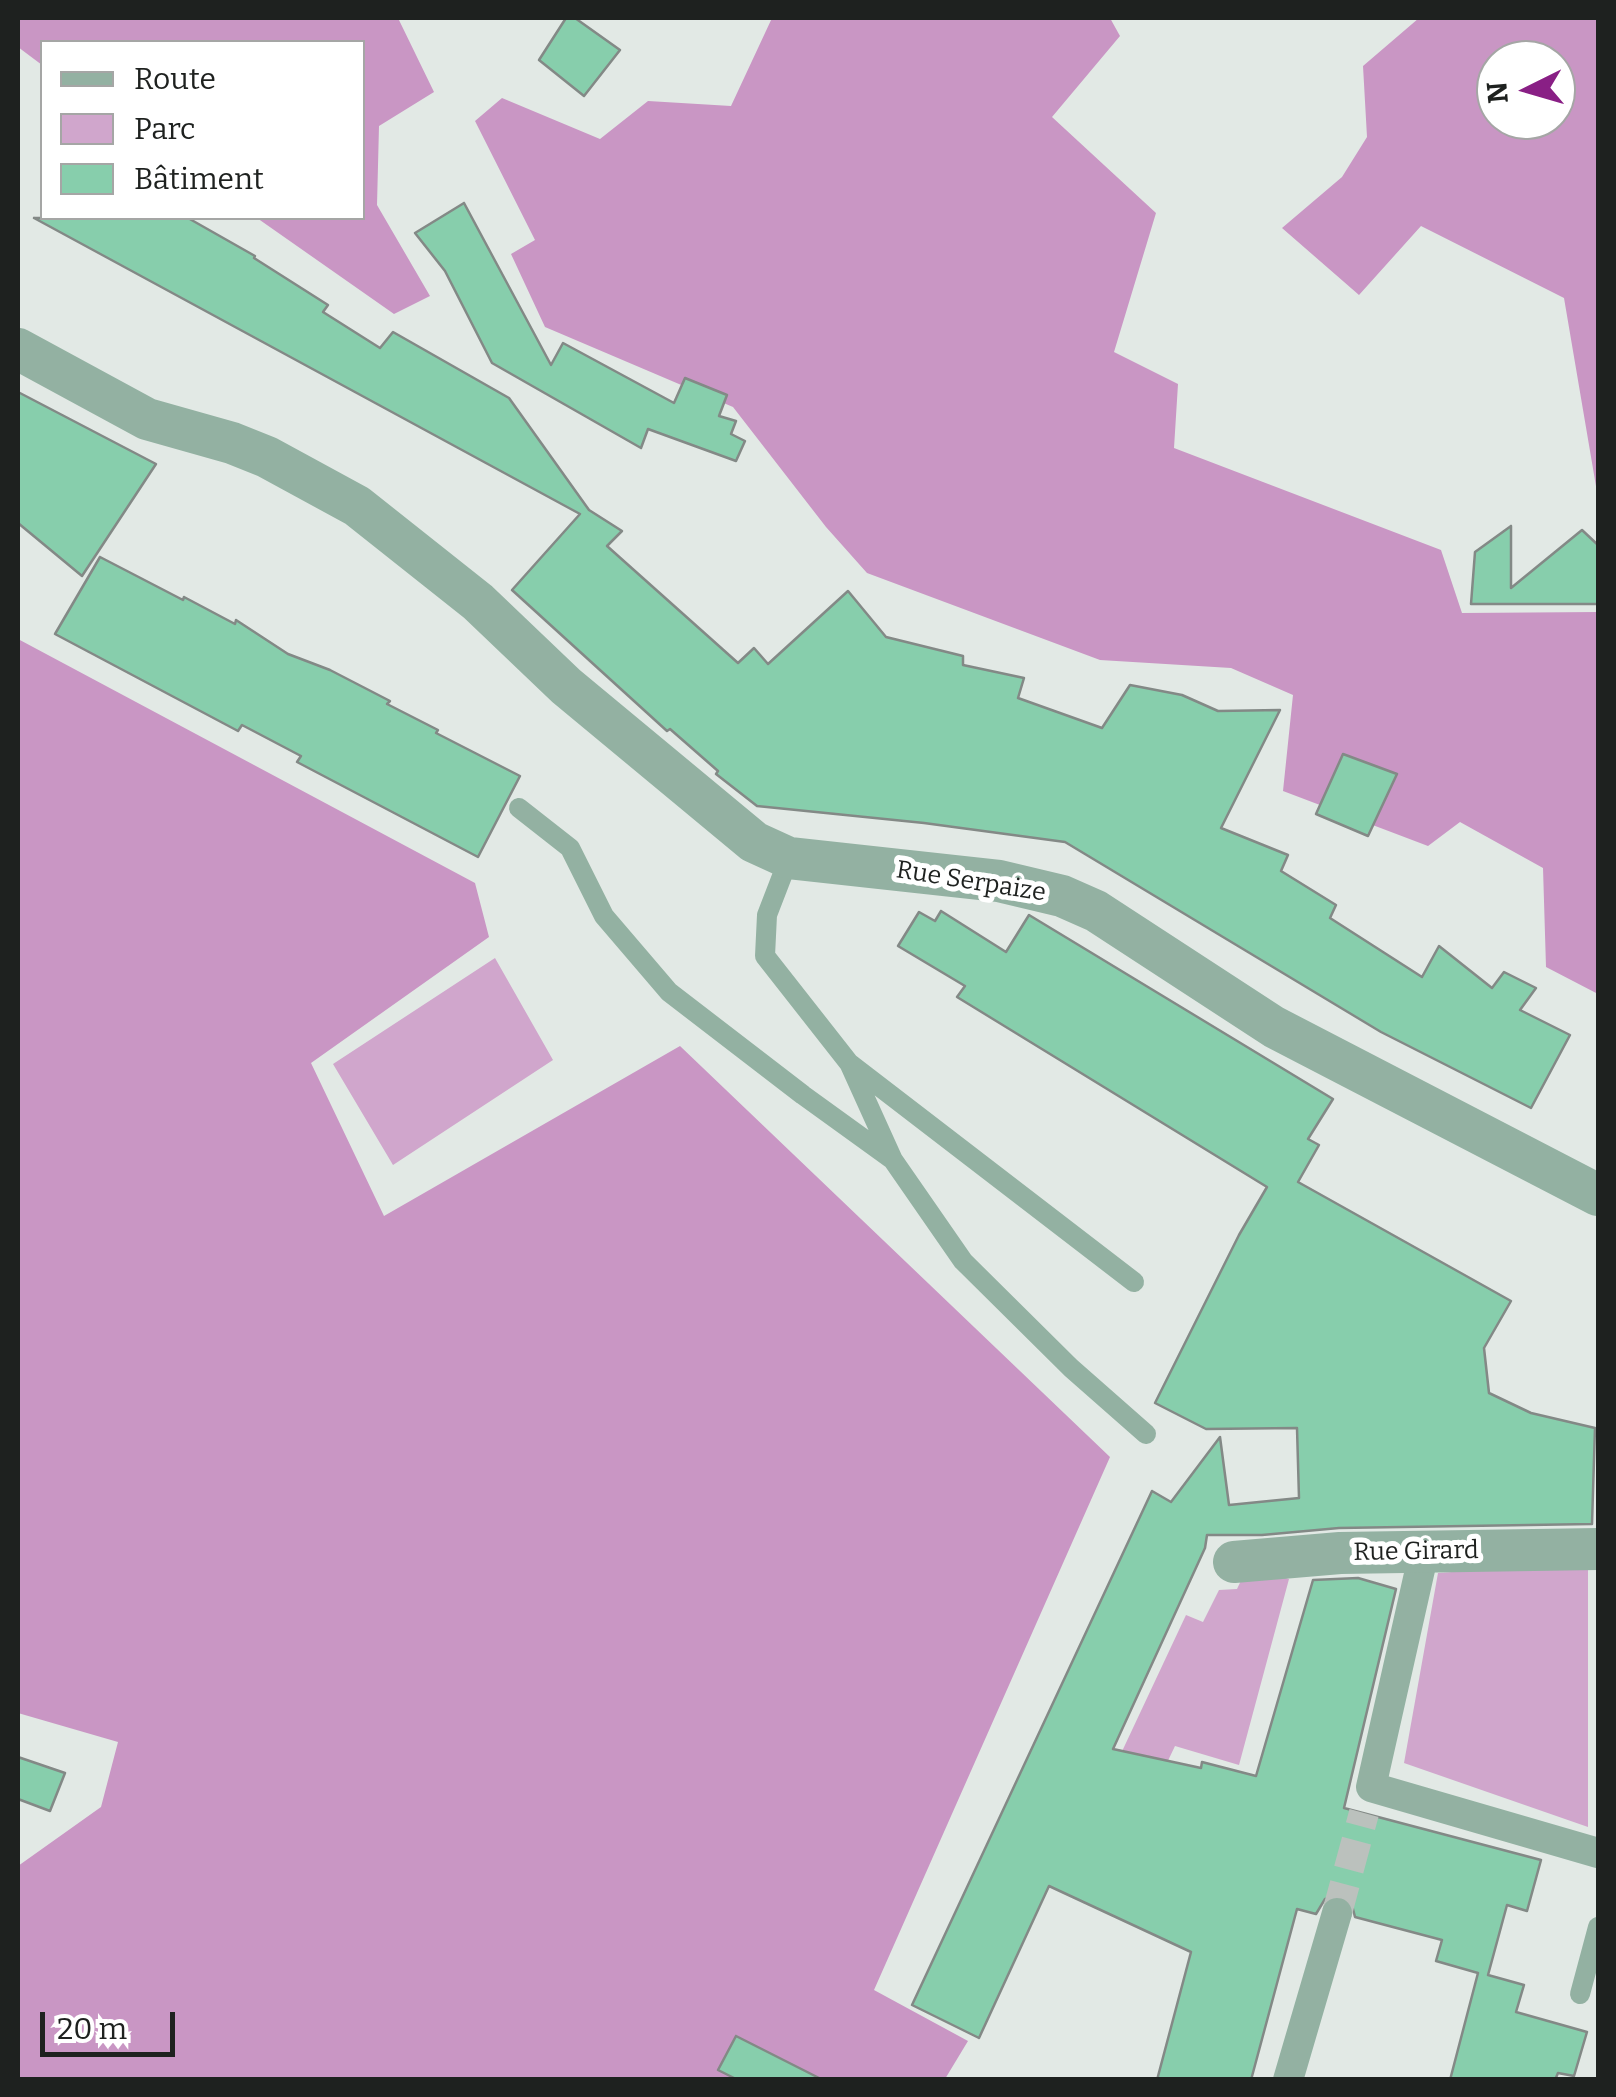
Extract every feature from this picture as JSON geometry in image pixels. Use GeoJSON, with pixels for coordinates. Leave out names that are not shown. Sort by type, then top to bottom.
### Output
{"type":"FeatureCollection","features":[{"type":"Feature","properties":{"kind":"street","name":"Rue Serpaize"},"geometry":{"type":"LineString","coordinates":[[18,350],[147,419],[267,456],[357,506],[478,602],[566,686],[754,842],[789,858],[999,881],[1062,896],[1096,911],[1274,1026],[1598,1195]]}},
{"type":"Feature","properties":{"kind":"street","name":"Rue Girard"},"geometry":{"type":"LineString","coordinates":[[1234,1562],[1340,1553],[1598,1550]]}},
{"type":"Feature","properties":{"kind":"street"},"geometry":{"type":"LineString","coordinates":[[1424,1552],[1368,1800],[1598,1853]]}},
{"type":"Feature","properties":{"kind":"street"},"geometry":{"type":"LineString","coordinates":[[1288,2080],[1337,1912]]}},
{"type":"Feature","properties":{"kind":"lane"},"geometry":{"type":"LineString","coordinates":[[518,808],[570,848],[604,916],[669,992],[893,1160]]}},
{"type":"Feature","properties":{"kind":"lane"},"geometry":{"type":"LineString","coordinates":[[789,858],[768,915],[765,956],[849,1063],[893,1160],[963,1261],[1071,1368],[1146,1434]]}},
{"type":"Feature","properties":{"kind":"lane"},"geometry":{"type":"LineString","coordinates":[[849,1063],[1134,1282]]}},
{"type":"Feature","properties":{"kind":"lane"},"geometry":{"type":"LineString","coordinates":[[1580,1994],[1598,1927]]}},
{"type":"Feature","properties":{"kind":"green space"},"geometry":{"type":"Polygon","coordinates":[[[495,958],[553,1060],[393,1165],[333,1064],[495,958]]]}},
{"type":"Feature","properties":{"kind":"green space"},"geometry":{"type":"Polygon","coordinates":[[[1588,1562],[1588,1827],[1404,1763],[1438,1573],[1588,1562]]]}},
{"type":"Feature","properties":{"kind":"green space"},"geometry":{"type":"Polygon","coordinates":[[[1248,1566],[1289,1579],[1239,1765],[1175,1746],[1143,1813],[1102,1794],[1186,1615],[1203,1622],[1219,1590],[1237,1589],[1248,1566]]]}},
{"type":"Feature","properties":{"kind":"shaded area"},"geometry":{"type":"Polygon","coordinates":[[[18,18],[398,18],[434,92],[379,126],[377,205],[430,296],[394,314],[260,220],[365,220],[365,40],[40,40],[40,64],[18,47],[18,18]]]}},
{"type":"Feature","properties":{"kind":"shaded area"},"geometry":{"type":"Polygon","coordinates":[[[772,18],[1110,18],[1120,36],[1052,117],[1156,213],[1114,352],[1178,384],[1174,448],[1441,550],[1462,613],[1598,612],[1598,994],[1546,967],[1543,868],[1460,822],[1428,846],[1283,791],[1293,695],[1231,668],[1100,660],[867,573],[826,527],[733,407],[545,327],[511,254],[535,240],[475,121],[502,98],[600,139],[648,101],[731,106],[772,18]]]}},
{"type":"Feature","properties":{"kind":"shaded area"},"geometry":{"type":"Polygon","coordinates":[[[1419,18],[1598,18],[1598,498],[1564,298],[1421,226],[1359,295],[1282,228],[1342,177],[1367,137],[1363,66],[1419,18]]]}},
{"type":"Feature","properties":{"kind":"shaded area"},"geometry":{"type":"Polygon","coordinates":[[[18,639],[475,883],[489,937],[311,1063],[384,1216],[680,1046],[1110,1457],[874,1990],[968,2041],[945,2079],[18,2079],[18,1866],[101,1807],[118,1742],[18,1713],[18,639]]]}},
{"type":"Feature","properties":{"kind":"building"},"geometry":{"type":"Polygon","coordinates":[[[566,18],[575,18],[620,50],[584,96],[539,60],[566,18]]]}},
{"type":"Feature","properties":{"kind":"building"},"geometry":{"type":"Polygon","coordinates":[[[464,203],[551,365],[563,343],[674,403],[685,378],[727,395],[719,416],[736,421],[731,434],[745,441],[736,461],[648,429],[641,448],[492,363],[445,271],[415,233],[464,203]]]}},
{"type":"Feature","properties":{"kind":"building"},"geometry":{"type":"Polygon","coordinates":[[[34,218],[192,220],[328,305],[323,312],[380,348],[393,332],[509,398],[589,510],[622,531],[607,546],[738,663],[754,648],[768,664],[848,591],[886,637],[963,656],[963,665],[1024,678],[1018,698],[1102,728],[1130,685],[1182,695],[1218,711],[1280,710],[1221,828],[1288,855],[1281,871],[1336,905],[1330,918],[1422,977],[1439,946],[1492,988],[1504,972],[1536,988],[1520,1010],[1570,1035],[1531,1108],[1381,1032],[1065,842],[757,806],[716,774],[718,771],[670,729],[667,731],[512,590],[580,514],[34,218]]]}},
{"type":"Feature","properties":{"kind":"building"},"geometry":{"type":"Polygon","coordinates":[[[18,392],[156,464],[82,576],[18,523],[18,392]]]}},
{"type":"Feature","properties":{"kind":"building"},"geometry":{"type":"Polygon","coordinates":[[[1511,526],[1511,588],[1582,530],[1598,545],[1598,604],[1471,604],[1475,552],[1511,526]]]}},
{"type":"Feature","properties":{"kind":"building"},"geometry":{"type":"Polygon","coordinates":[[[100,557],[183,600],[184,597],[235,624],[236,620],[288,654],[330,670],[390,701],[387,704],[438,730],[436,733],[520,776],[478,857],[297,762],[301,756],[242,725],[238,731],[55,634],[100,557]]]}},
{"type":"Feature","properties":{"kind":"building"},"geometry":{"type":"Polygon","coordinates":[[[1343,754],[1397,774],[1368,836],[1316,814],[1343,754]]]}},
{"type":"Feature","properties":{"kind":"building"},"geometry":{"type":"Polygon","coordinates":[[[941,911],[1006,952],[1029,915],[1333,1099],[1308,1139],[1319,1145],[1298,1182],[1511,1301],[1484,1348],[1489,1393],[1531,1413],[1595,1428],[1592,1524],[1339,1528],[1207,1535],[1205,1548],[1113,1749],[1201,1768],[1202,1762],[1256,1776],[1313,1580],[1358,1578],[1396,1589],[1344,1808],[1541,1860],[1527,1911],[1507,1905],[1488,1975],[1524,1985],[1516,2012],[1587,2032],[1574,2076],[1558,2073],[1555,2080],[1450,2080],[1478,1973],[1436,1961],[1442,1940],[1355,1917],[1351,1901],[1341,1895],[1325,1899],[1316,1914],[1297,1909],[1251,2080],[1157,2080],[1191,1952],[1049,1886],[979,2038],[912,2005],[1152,1491],[1171,1502],[1220,1437],[1229,1505],[1299,1498],[1297,1428],[1206,1429],[1155,1403],[1267,1187],[957,997],[965,986],[898,946],[919,912],[935,921],[941,911]]]}},
{"type":"Feature","properties":{"kind":"building"},"geometry":{"type":"Polygon","coordinates":[[[18,1757],[65,1773],[50,1811],[18,1799],[18,1757]]]}},
{"type":"Feature","properties":{"kind":"building"},"geometry":{"type":"Polygon","coordinates":[[[736,2036],[823,2080],[738,2080],[718,2070],[736,2036]]]}},
{"type":"Feature","properties":{"kind":"tunnel"},"geometry":{"type":"LineString","coordinates":[[1337,1913],[1364,1813]]}}]}
